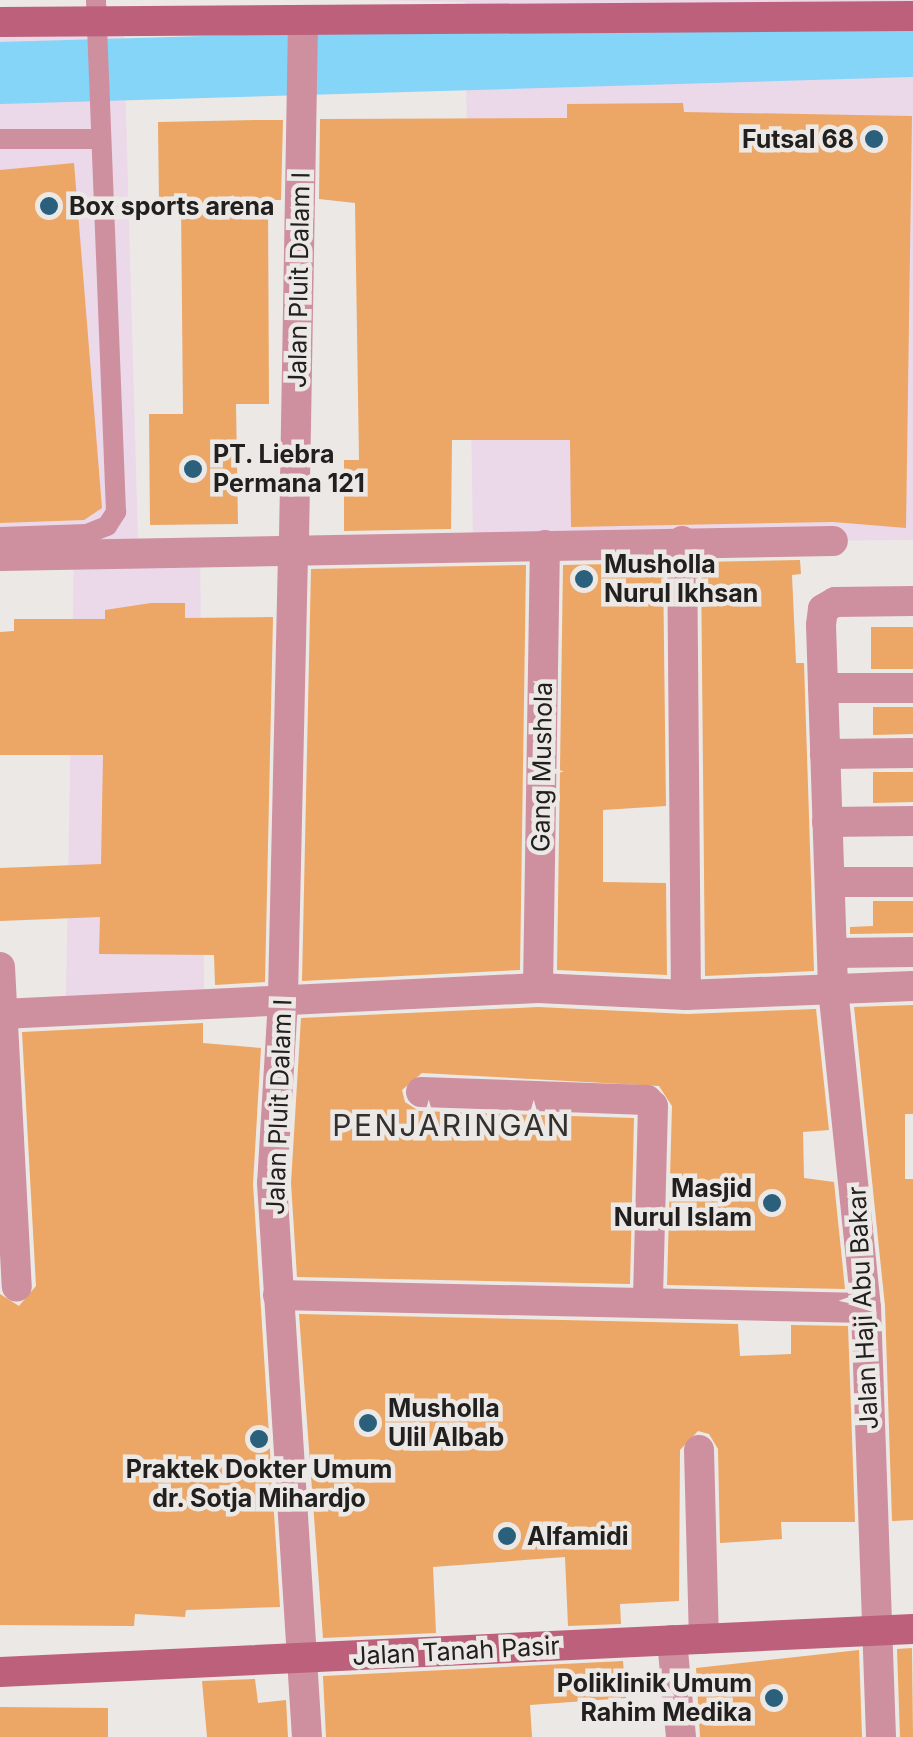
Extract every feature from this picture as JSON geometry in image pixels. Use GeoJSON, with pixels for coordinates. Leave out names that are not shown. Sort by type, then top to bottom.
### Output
{"type":"FeatureCollection","features":[{"type":"Feature","properties":{"kind":"main road"},"geometry":{"type":"LineString","coordinates":[[0,22],[38,11],[96,25],[302,30],[353,10],[913,16]]}},
{"type":"Feature","properties":{"kind":"main road","name":"Jalan Tanah Pasir"},"geometry":{"type":"LineString","coordinates":[[0,1672],[913,1629]]}},
{"type":"Feature","properties":{"kind":"street","name":"Jalan Pluit Dalam I"},"geometry":{"type":"LineString","coordinates":[[302,30],[284,1000],[272,1183],[307,1737]]}},
{"type":"Feature","properties":{"kind":"street"},"geometry":{"type":"LineString","coordinates":[[0,556],[682,540],[833,541]]}},
{"type":"Feature","properties":{"kind":"street"},"geometry":{"type":"LineString","coordinates":[[682,540],[686,995]]}},
{"type":"Feature","properties":{"kind":"street","name":"Gang Mushola"},"geometry":{"type":"LineString","coordinates":[[538,988],[545,545]]}},
{"type":"Feature","properties":{"kind":"street","name":"Jalan Haji Abu Bakar"},"geometry":{"type":"LineString","coordinates":[[881,1737],[873,1631],[866,1308],[833,987],[824,608],[835,602],[913,601]]}},
{"type":"Feature","properties":{"kind":"street"},"geometry":{"type":"LineString","coordinates":[[824,688],[913,688]]}},
{"type":"Feature","properties":{"kind":"street"},"geometry":{"type":"LineString","coordinates":[[825,754],[913,753]]}},
{"type":"Feature","properties":{"kind":"street"},"geometry":{"type":"LineString","coordinates":[[827,822],[913,821]]}},
{"type":"Feature","properties":{"kind":"street"},"geometry":{"type":"LineString","coordinates":[[830,882],[913,882]]}},
{"type":"Feature","properties":{"kind":"street"},"geometry":{"type":"LineString","coordinates":[[832,953],[913,952]]}},
{"type":"Feature","properties":{"kind":"street"},"geometry":{"type":"LineString","coordinates":[[0,967],[17,1287]]}},
{"type":"Feature","properties":{"kind":"street"},"geometry":{"type":"LineString","coordinates":[[2,1014],[538,988],[686,995],[913,986]]}},
{"type":"Feature","properties":{"kind":"street"},"geometry":{"type":"LineString","coordinates":[[421,1092],[647,1100],[654,1106],[648,1298]]}},
{"type":"Feature","properties":{"kind":"street"},"geometry":{"type":"LineString","coordinates":[[278,1295],[648,1298],[866,1308]]}},
{"type":"Feature","properties":{"kind":"street"},"geometry":{"type":"LineString","coordinates":[[699,1450],[704,1639]]}},
{"type":"Feature","properties":{"kind":"street"},"geometry":{"type":"LineString","coordinates":[[672,1640],[681,1737]]}},
{"type":"Feature","properties":{"kind":"lane"},"geometry":{"type":"LineString","coordinates":[[0,537],[88,534],[107,526],[116,512],[96,25]]}},
{"type":"Feature","properties":{"kind":"lane"},"geometry":{"type":"LineString","coordinates":[[0,139],[99,139]]}},
{"type":"Feature","properties":{"kind":"shaded area"},"geometry":{"type":"Polygon","coordinates":[[[366,0],[913,0],[913,540],[473,543],[465,2],[366,0]]]}},
{"type":"Feature","properties":{"kind":"shaded area"},"geometry":{"type":"Polygon","coordinates":[[[123,8],[138,542],[200,541],[204,990],[66,996],[74,549],[0,546],[0,10],[123,8]]]}},
{"type":"Feature","properties":{"kind":"building"},"geometry":{"type":"Polygon","coordinates":[[[683,103],[684,112],[912,116],[906,528],[833,522],[571,527],[570,440],[452,440],[451,529],[344,531],[344,460],[359,460],[355,203],[319,199],[320,119],[567,118],[567,104],[683,103]]]}},
{"type":"Feature","properties":{"kind":"building"},"geometry":{"type":"Polygon","coordinates":[[[283,120],[281,200],[268,200],[269,404],[236,404],[238,524],[150,525],[149,414],[183,414],[181,202],[159,203],[158,122],[283,120]]]}},
{"type":"Feature","properties":{"kind":"building"},"geometry":{"type":"Polygon","coordinates":[[[74,163],[102,508],[84,520],[0,523],[0,170],[74,163]]]}},
{"type":"Feature","properties":{"kind":"building"},"geometry":{"type":"Polygon","coordinates":[[[800,560],[801,574],[792,575],[796,663],[804,663],[814,971],[705,976],[701,562],[800,560]]]}},
{"type":"Feature","properties":{"kind":"building"},"geometry":{"type":"Polygon","coordinates":[[[663,563],[666,806],[603,810],[603,882],[666,883],[667,975],[557,970],[563,565],[663,563]]]}},
{"type":"Feature","properties":{"kind":"building"},"geometry":{"type":"Polygon","coordinates":[[[526,565],[520,970],[302,981],[311,569],[526,565]]]}},
{"type":"Feature","properties":{"kind":"building"},"geometry":{"type":"Polygon","coordinates":[[[185,603],[185,618],[273,617],[265,982],[215,985],[214,955],[99,954],[100,917],[0,921],[0,868],[101,864],[103,755],[0,755],[0,632],[14,631],[14,619],[105,619],[105,610],[185,603]]]}},
{"type":"Feature","properties":{"kind":"building"},"geometry":{"type":"Polygon","coordinates":[[[871,627],[913,627],[913,669],[871,669],[871,627]]]}},
{"type":"Feature","properties":{"kind":"building"},"geometry":{"type":"Polygon","coordinates":[[[873,707],[913,707],[913,734],[873,735],[873,707]]]}},
{"type":"Feature","properties":{"kind":"building"},"geometry":{"type":"Polygon","coordinates":[[[873,772],[913,772],[913,802],[873,803],[873,772]]]}},
{"type":"Feature","properties":{"kind":"building"},"geometry":{"type":"Polygon","coordinates":[[[873,901],[913,901],[913,933],[850,934],[850,927],[873,926],[873,901]]]}},
{"type":"Feature","properties":{"kind":"building"},"geometry":{"type":"Polygon","coordinates":[[[913,1005],[913,1114],[905,1114],[905,1179],[913,1179],[913,1520],[892,1521],[885,1306],[854,1007],[913,1005]]]}},
{"type":"Feature","properties":{"kind":"building"},"geometry":{"type":"Polygon","coordinates":[[[538,1007],[687,1014],[816,1009],[829,1130],[803,1132],[804,1178],[834,1182],[845,1289],[667,1285],[672,1106],[659,1086],[422,1073],[402,1090],[405,1102],[419,1111],[634,1118],[630,1284],[297,1277],[291,1183],[301,1018],[538,1007]]]}},
{"type":"Feature","properties":{"kind":"building"},"geometry":{"type":"Polygon","coordinates":[[[203,1023],[203,1043],[261,1048],[253,1184],[280,1607],[186,1610],[185,1617],[135,1614],[134,1626],[0,1625],[0,1294],[19,1306],[36,1286],[22,1032],[203,1023]]]}},
{"type":"Feature","properties":{"kind":"building"},"geometry":{"type":"Polygon","coordinates":[[[299,1314],[738,1324],[740,1356],[791,1354],[791,1325],[848,1326],[855,1522],[781,1522],[782,1539],[720,1543],[718,1449],[709,1434],[698,1431],[680,1450],[679,1601],[620,1604],[621,1624],[568,1626],[565,1557],[433,1567],[436,1633],[323,1638],[299,1314]]]}},
{"type":"Feature","properties":{"kind":"building"},"geometry":{"type":"Polygon","coordinates":[[[912,1648],[913,1737],[900,1737],[897,1649],[912,1648]]]}},
{"type":"Feature","properties":{"kind":"building"},"geometry":{"type":"Polygon","coordinates":[[[859,1650],[862,1737],[700,1737],[696,1668],[859,1650]]]}},
{"type":"Feature","properties":{"kind":"building"},"geometry":{"type":"Polygon","coordinates":[[[623,1661],[626,1698],[530,1705],[532,1737],[326,1737],[323,1676],[623,1661]]]}},
{"type":"Feature","properties":{"kind":"building"},"geometry":{"type":"Polygon","coordinates":[[[255,1679],[258,1703],[286,1700],[288,1737],[207,1737],[202,1681],[255,1679]]]}},
{"type":"Feature","properties":{"kind":"building"},"geometry":{"type":"Polygon","coordinates":[[[0,1707],[108,1708],[108,1737],[0,1737],[0,1707]]]}},
{"type":"Feature","properties":{"kind":"waterway"},"geometry":{"type":"LineString","coordinates":[[0,73],[913,46]]}},
{"type":"Feature","properties":{"kind":"place","name":"Futsal 68"},"geometry":{"type":"Point","coordinates":[874,139]}},
{"type":"Feature","properties":{"kind":"place","name":"Box sports arena"},"geometry":{"type":"Point","coordinates":[49,206]}},
{"type":"Feature","properties":{"kind":"place","name":"PT. Liebra Permana 121"},"geometry":{"type":"Point","coordinates":[193,469]}},
{"type":"Feature","properties":{"kind":"place","name":"Musholla Nurul Ikhsan"},"geometry":{"type":"Point","coordinates":[584,579]}},
{"type":"Feature","properties":{"kind":"place","name":"Masjid Nurul Islam"},"geometry":{"type":"Point","coordinates":[772,1203]}},
{"type":"Feature","properties":{"kind":"place","name":"Musholla Ulil Albab"},"geometry":{"type":"Point","coordinates":[368,1423]}},
{"type":"Feature","properties":{"kind":"place","name":"Praktek Dokter Umum dr. Sotja Mihardjo"},"geometry":{"type":"Point","coordinates":[259,1439]}},
{"type":"Feature","properties":{"kind":"place","name":"Alfamidi"},"geometry":{"type":"Point","coordinates":[507,1536]}},
{"type":"Feature","properties":{"kind":"place","name":"Poliklinik Umum Rahim Medika"},"geometry":{"type":"Point","coordinates":[774,1698]}},
{"type":"Feature","properties":{"kind":"district","name":"PENJARINGAN"},"geometry":{"type":"Point","coordinates":[452,1125]}}]}
